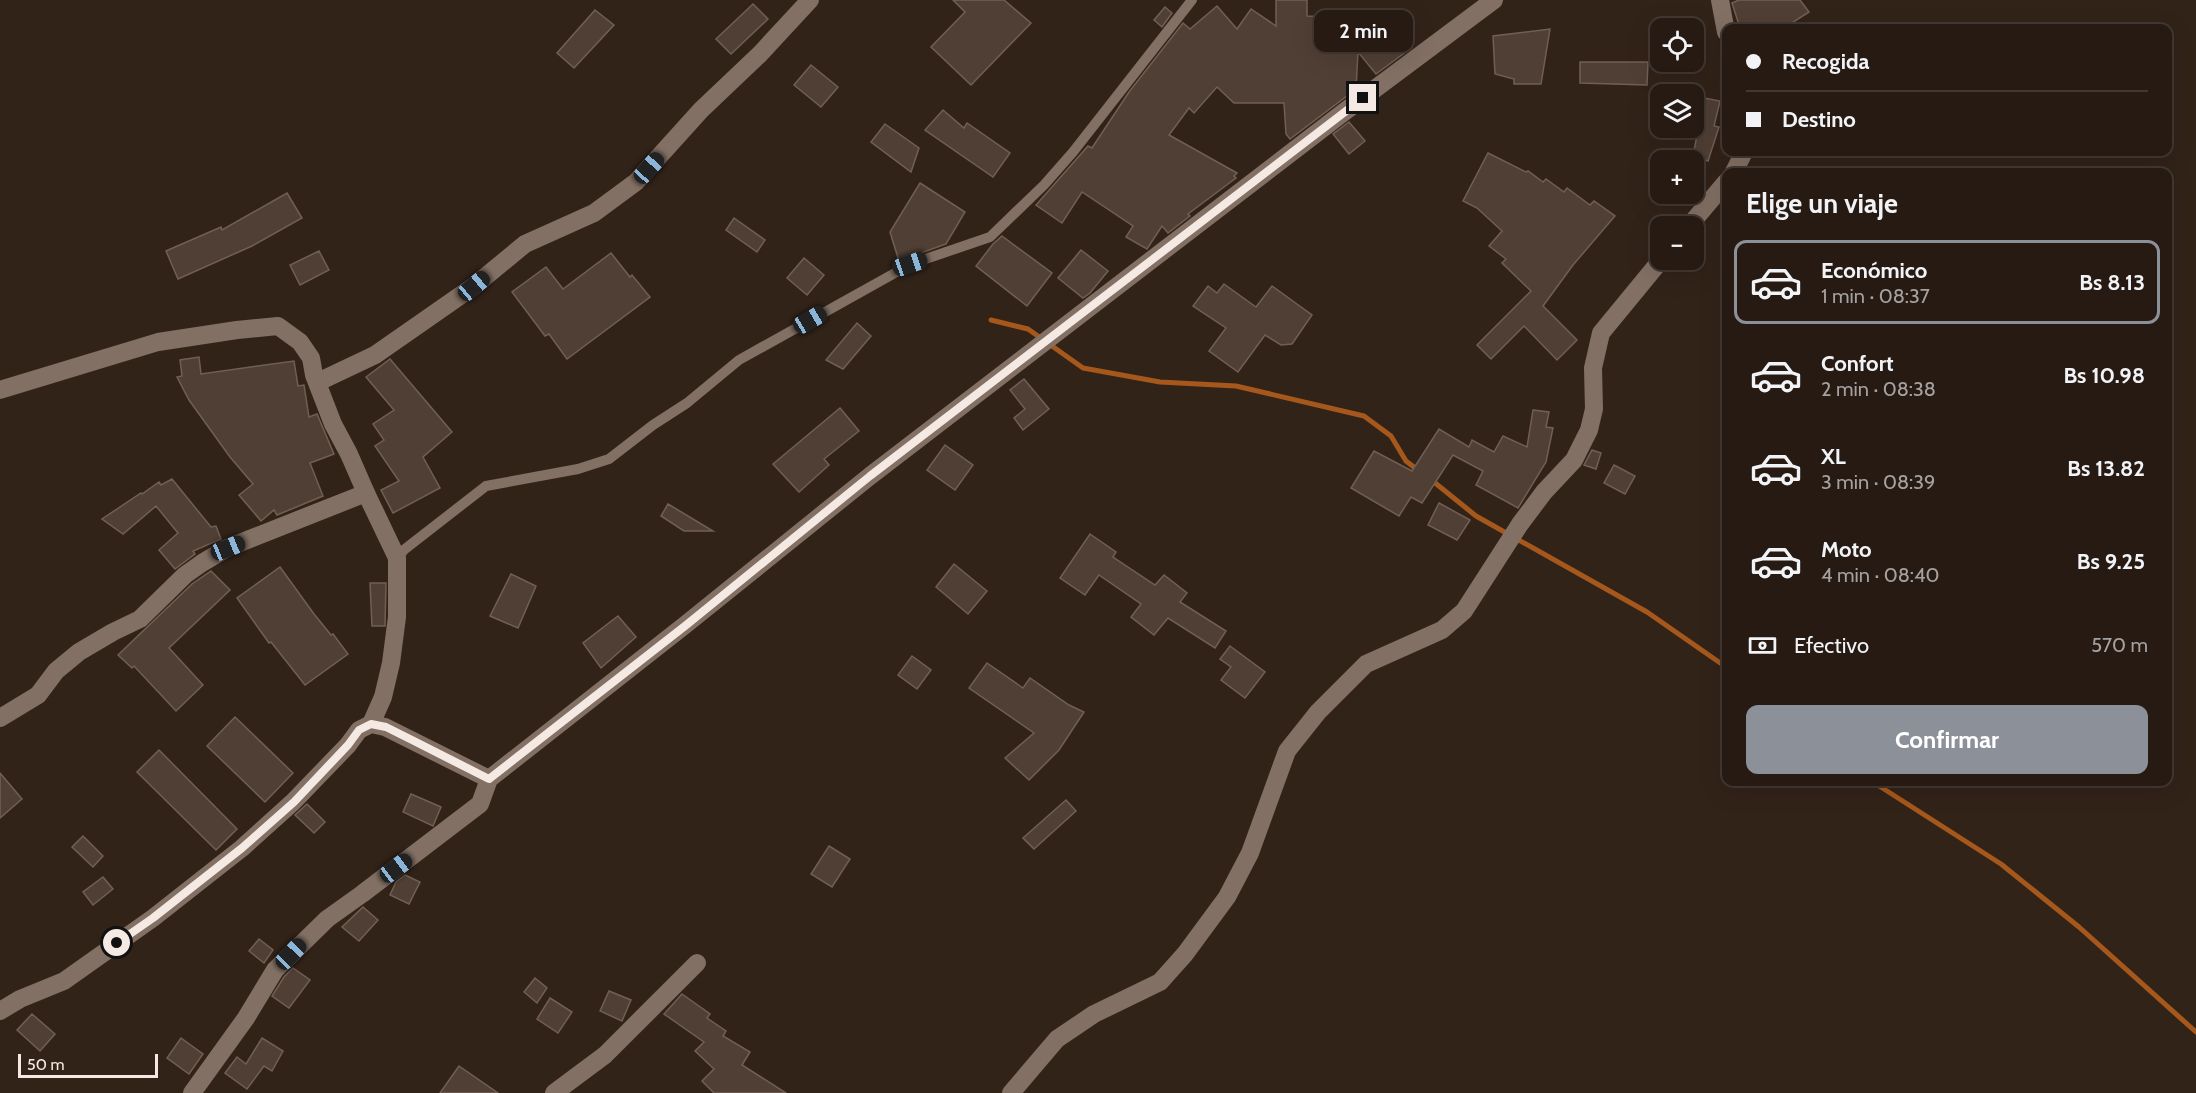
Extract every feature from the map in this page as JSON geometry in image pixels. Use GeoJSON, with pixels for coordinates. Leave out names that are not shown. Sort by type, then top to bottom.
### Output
{"type":"FeatureCollection","features":[{"type":"Feature","properties":{"kind":"street"},"geometry":{"type":"LineString","coordinates":[[318,382],[375,355],[474,286],[525,244],[594,213],[636,182],[701,110],[775,39],[810,0]]}},
{"type":"Feature","properties":{"kind":"street"},"geometry":{"type":"LineString","coordinates":[[192,1093],[246,1018],[275,970],[327,919],[480,804],[489,779],[685,626],[870,476],[1344,112],[1494,0]]}},
{"type":"Feature","properties":{"kind":"street"},"geometry":{"type":"LineString","coordinates":[[1720,0],[1724,24]]}},
{"type":"Feature","properties":{"kind":"street"},"geometry":{"type":"LineString","coordinates":[[1697,216],[1722,187]]}},
{"type":"Feature","properties":{"kind":"street"},"geometry":{"type":"LineString","coordinates":[[1011,1093],[1057,1039],[1094,1014],[1160,982],[1185,954],[1227,897],[1250,853],[1287,751],[1318,712],[1366,664],[1442,630],[1464,611],[1520,524],[1544,492],[1574,460],[1589,430],[1594,409],[1593,368],[1601,333],[1653,270]]}},
{"type":"Feature","properties":{"kind":"street"},"geometry":{"type":"LineString","coordinates":[[0,390],[159,342],[278,326],[300,342],[310,358],[314,375],[333,424],[397,558],[397,617],[392,663],[383,697],[371,724],[359,730],[348,745],[294,802],[242,848],[153,918],[63,981],[21,999],[0,1011]]}},
{"type":"Feature","properties":{"kind":"street"},"geometry":{"type":"LineString","coordinates":[[0,718],[38,695],[56,671],[79,652],[140,619],[185,575],[202,563],[228,548],[366,493]]}},
{"type":"Feature","properties":{"kind":"street"},"geometry":{"type":"LineString","coordinates":[[371,724],[395,732],[489,779]]}},
{"type":"Feature","properties":{"kind":"street"},"geometry":{"type":"LineString","coordinates":[[554,1093],[605,1055],[697,963]]}},
{"type":"Feature","properties":{"kind":"lane"},"geometry":{"type":"LineString","coordinates":[[397,558],[405,549],[486,486],[578,469],[609,459],[653,425],[687,403],[739,360],[910,264],[990,237],[1044,185],[1073,152],[1192,0]]}},
{"type":"Feature","properties":{"kind":"building"},"geometry":{"type":"Polygon","coordinates":[[[953,0],[1004,0],[1031,23],[971,85],[931,47],[965,12],[953,0]]]}},
{"type":"Feature","properties":{"kind":"building"},"geometry":{"type":"Polygon","coordinates":[[[1276,0],[1307,0],[1307,16],[1371,18],[1371,14],[1400,14],[1400,34],[1411,48],[1376,74],[1358,52],[1356,89],[1290,139],[1286,134],[1284,103],[1234,103],[1217,87],[1194,113],[1189,108],[1169,135],[1237,173],[1234,176],[1236,178],[1188,214],[1190,216],[1168,233],[1162,226],[1147,249],[1126,237],[1133,226],[1082,192],[1062,223],[1036,205],[1088,146],[1092,148],[1129,92],[1183,23],[1190,29],[1217,6],[1237,29],[1251,9],[1276,26],[1276,0]]]}},
{"type":"Feature","properties":{"kind":"building"},"geometry":{"type":"Polygon","coordinates":[[[1739,0],[1800,0],[1809,12],[1790,24],[1739,24],[1732,3],[1739,0]]]}},
{"type":"Feature","properties":{"kind":"building"},"geometry":{"type":"Polygon","coordinates":[[[753,4],[768,19],[731,54],[716,39],[753,4]]]}},
{"type":"Feature","properties":{"kind":"building"},"geometry":{"type":"Polygon","coordinates":[[[1165,7],[1172,13],[1162,27],[1154,20],[1165,7]]]}},
{"type":"Feature","properties":{"kind":"building"},"geometry":{"type":"Polygon","coordinates":[[[595,10],[614,25],[574,68],[557,53],[595,10]]]}},
{"type":"Feature","properties":{"kind":"building"},"geometry":{"type":"Polygon","coordinates":[[[1550,29],[1541,84],[1514,84],[1514,79],[1495,74],[1493,36],[1550,29]]]}},
{"type":"Feature","properties":{"kind":"building"},"geometry":{"type":"Polygon","coordinates":[[[1580,62],[1648,62],[1647,85],[1580,83],[1580,62]]]}},
{"type":"Feature","properties":{"kind":"building"},"geometry":{"type":"Polygon","coordinates":[[[811,65],[838,87],[821,107],[794,85],[811,65]]]}},
{"type":"Feature","properties":{"kind":"building"},"geometry":{"type":"Polygon","coordinates":[[[1704,98],[1720,101],[1714,126],[1719,127],[1708,161],[1704,160],[1704,150],[1694,150],[1696,138],[1704,138],[1704,98]]]}},
{"type":"Feature","properties":{"kind":"building"},"geometry":{"type":"Polygon","coordinates":[[[943,110],[964,128],[967,123],[1010,153],[993,177],[925,130],[943,110]]]}},
{"type":"Feature","properties":{"kind":"building"},"geometry":{"type":"Polygon","coordinates":[[[1349,122],[1365,141],[1349,154],[1333,134],[1349,122]]]}},
{"type":"Feature","properties":{"kind":"building"},"geometry":{"type":"Polygon","coordinates":[[[885,124],[919,148],[911,172],[871,142],[885,124]]]}},
{"type":"Feature","properties":{"kind":"building"},"geometry":{"type":"Polygon","coordinates":[[[1488,153],[1528,171],[1543,182],[1546,179],[1564,192],[1567,188],[1590,205],[1594,201],[1615,216],[1573,265],[1543,306],[1577,340],[1557,360],[1524,326],[1491,359],[1477,345],[1531,291],[1502,263],[1506,259],[1489,246],[1502,231],[1477,208],[1463,201],[1488,153]]]}},
{"type":"Feature","properties":{"kind":"building"},"geometry":{"type":"Polygon","coordinates":[[[920,183],[965,212],[946,244],[899,261],[890,232],[920,183]]]}},
{"type":"Feature","properties":{"kind":"building"},"geometry":{"type":"Polygon","coordinates":[[[287,193],[302,218],[252,246],[178,279],[166,251],[221,227],[222,230],[287,193]]]}},
{"type":"Feature","properties":{"kind":"building"},"geometry":{"type":"Polygon","coordinates":[[[734,218],[765,240],[757,252],[726,230],[734,218]]]}},
{"type":"Feature","properties":{"kind":"building"},"geometry":{"type":"Polygon","coordinates":[[[1002,236],[1052,273],[1027,306],[976,266],[1002,236]]]}},
{"type":"Feature","properties":{"kind":"building"},"geometry":{"type":"Polygon","coordinates":[[[1081,250],[1108,271],[1083,298],[1058,278],[1081,250]]]}},
{"type":"Feature","properties":{"kind":"building"},"geometry":{"type":"Polygon","coordinates":[[[319,251],[329,270],[300,285],[290,265],[319,251]]]}},
{"type":"Feature","properties":{"kind":"building"},"geometry":{"type":"Polygon","coordinates":[[[611,253],[650,297],[567,359],[549,334],[545,336],[512,292],[546,267],[563,289],[611,253]]]}},
{"type":"Feature","properties":{"kind":"building"},"geometry":{"type":"Polygon","coordinates":[[[804,258],[824,275],[807,295],[787,278],[804,258]]]}},
{"type":"Feature","properties":{"kind":"building"},"geometry":{"type":"Polygon","coordinates":[[[1224,284],[1256,307],[1272,286],[1312,315],[1292,344],[1281,345],[1265,335],[1238,372],[1209,351],[1226,328],[1193,306],[1208,286],[1217,293],[1224,284]]]}},
{"type":"Feature","properties":{"kind":"building"},"geometry":{"type":"Polygon","coordinates":[[[857,323],[871,336],[843,369],[826,360],[857,323]]]}},
{"type":"Feature","properties":{"kind":"building"},"geometry":{"type":"Polygon","coordinates":[[[199,357],[201,374],[294,361],[298,386],[304,385],[309,417],[317,414],[334,454],[310,463],[323,496],[277,515],[274,510],[261,521],[239,495],[253,484],[230,457],[189,400],[177,377],[182,376],[180,360],[199,357]]]}},
{"type":"Feature","properties":{"kind":"building"},"geometry":{"type":"Polygon","coordinates":[[[390,359],[452,432],[423,457],[440,488],[393,513],[381,490],[399,481],[375,446],[384,440],[373,424],[394,410],[366,377],[390,359]]]}},
{"type":"Feature","properties":{"kind":"building"},"geometry":{"type":"Polygon","coordinates":[[[1024,379],[1049,409],[1023,430],[1014,418],[1025,409],[1010,390],[1024,379]]]}},
{"type":"Feature","properties":{"kind":"building"},"geometry":{"type":"Polygon","coordinates":[[[840,408],[859,431],[824,459],[829,465],[799,492],[773,464],[840,408]]]}},
{"type":"Feature","properties":{"kind":"building"},"geometry":{"type":"Polygon","coordinates":[[[1533,410],[1549,412],[1546,427],[1553,428],[1546,462],[1518,508],[1476,485],[1483,471],[1453,455],[1422,503],[1411,497],[1399,516],[1351,488],[1374,451],[1412,471],[1439,429],[1469,447],[1472,440],[1494,452],[1503,436],[1527,447],[1533,410]]]}},
{"type":"Feature","properties":{"kind":"building"},"geometry":{"type":"Polygon","coordinates":[[[945,445],[973,465],[955,490],[927,470],[945,445]]]}},
{"type":"Feature","properties":{"kind":"building"},"geometry":{"type":"Polygon","coordinates":[[[1592,450],[1601,453],[1596,469],[1584,465],[1592,450]]]}},
{"type":"Feature","properties":{"kind":"building"},"geometry":{"type":"Polygon","coordinates":[[[1614,465],[1635,476],[1625,494],[1604,483],[1614,465]]]}},
{"type":"Feature","properties":{"kind":"building"},"geometry":{"type":"Polygon","coordinates":[[[172,479],[211,527],[216,526],[221,539],[193,551],[195,554],[175,569],[159,550],[178,533],[156,506],[123,534],[102,519],[159,482],[161,485],[172,479]]]}},
{"type":"Feature","properties":{"kind":"building"},"geometry":{"type":"Polygon","coordinates":[[[1439,503],[1470,520],[1457,540],[1428,525],[1439,503]]]}},
{"type":"Feature","properties":{"kind":"building"},"geometry":{"type":"Polygon","coordinates":[[[668,504],[713,531],[684,531],[661,516],[668,504]]]}},
{"type":"Feature","properties":{"kind":"building"},"geometry":{"type":"Polygon","coordinates":[[[1090,534],[1116,552],[1113,557],[1155,585],[1164,575],[1187,593],[1180,602],[1226,631],[1215,648],[1168,618],[1154,635],[1131,617],[1141,604],[1099,575],[1085,595],[1060,578],[1090,534]]]}},
{"type":"Feature","properties":{"kind":"building"},"geometry":{"type":"Polygon","coordinates":[[[954,564],[987,591],[968,614],[936,587],[954,564]]]}},
{"type":"Feature","properties":{"kind":"building"},"geometry":{"type":"Polygon","coordinates":[[[280,567],[314,614],[348,654],[305,685],[271,642],[269,643],[237,598],[280,567]]]}},
{"type":"Feature","properties":{"kind":"building"},"geometry":{"type":"Polygon","coordinates":[[[211,571],[230,590],[169,648],[203,685],[176,711],[134,666],[132,668],[118,655],[192,584],[211,571]]]}},
{"type":"Feature","properties":{"kind":"building"},"geometry":{"type":"Polygon","coordinates":[[[511,574],[536,586],[518,628],[490,616],[511,574]]]}},
{"type":"Feature","properties":{"kind":"building"},"geometry":{"type":"Polygon","coordinates":[[[370,583],[386,583],[385,626],[372,626],[370,583]]]}},
{"type":"Feature","properties":{"kind":"building"},"geometry":{"type":"Polygon","coordinates":[[[618,616],[636,637],[601,668],[583,643],[618,616]]]}},
{"type":"Feature","properties":{"kind":"building"},"geometry":{"type":"Polygon","coordinates":[[[1230,646],[1265,672],[1245,698],[1221,680],[1231,667],[1220,659],[1230,646]]]}},
{"type":"Feature","properties":{"kind":"building"},"geometry":{"type":"Polygon","coordinates":[[[912,656],[931,670],[917,689],[898,675],[912,656]]]}},
{"type":"Feature","properties":{"kind":"building"},"geometry":{"type":"Polygon","coordinates":[[[987,663],[1023,688],[1030,678],[1069,705],[1084,712],[1059,750],[1029,780],[1005,758],[1034,733],[969,688],[987,663]]]}},
{"type":"Feature","properties":{"kind":"building"},"geometry":{"type":"Polygon","coordinates":[[[235,717],[293,773],[265,802],[207,746],[235,717]]]}},
{"type":"Feature","properties":{"kind":"building"},"geometry":{"type":"Polygon","coordinates":[[[159,750],[237,829],[216,850],[137,772],[159,750]]]}},
{"type":"Feature","properties":{"kind":"building"},"geometry":{"type":"Polygon","coordinates":[[[0,773],[22,799],[0,818],[0,773]]]}},
{"type":"Feature","properties":{"kind":"building"},"geometry":{"type":"Polygon","coordinates":[[[411,794],[441,807],[433,826],[403,812],[411,794]]]}},
{"type":"Feature","properties":{"kind":"building"},"geometry":{"type":"Polygon","coordinates":[[[1066,800],[1076,811],[1034,849],[1023,838],[1066,800]]]}},
{"type":"Feature","properties":{"kind":"building"},"geometry":{"type":"Polygon","coordinates":[[[307,804],[325,822],[314,833],[295,815],[307,804]]]}},
{"type":"Feature","properties":{"kind":"building"},"geometry":{"type":"Polygon","coordinates":[[[83,836],[103,856],[93,867],[72,847],[83,836]]]}},
{"type":"Feature","properties":{"kind":"building"},"geometry":{"type":"Polygon","coordinates":[[[829,846],[850,859],[832,887],[811,874],[829,846]]]}},
{"type":"Feature","properties":{"kind":"building"},"geometry":{"type":"Polygon","coordinates":[[[405,875],[420,882],[409,904],[390,895],[396,882],[405,875]]]}},
{"type":"Feature","properties":{"kind":"building"},"geometry":{"type":"Polygon","coordinates":[[[103,877],[113,889],[93,905],[83,892],[103,877]]]}},
{"type":"Feature","properties":{"kind":"building"},"geometry":{"type":"Polygon","coordinates":[[[363,907],[378,920],[359,941],[342,927],[363,907]]]}},
{"type":"Feature","properties":{"kind":"building"},"geometry":{"type":"Polygon","coordinates":[[[259,939],[273,950],[264,963],[249,951],[259,939]]]}},
{"type":"Feature","properties":{"kind":"building"},"geometry":{"type":"Polygon","coordinates":[[[293,968],[310,980],[289,1008],[272,996],[284,977],[293,968]]]}},
{"type":"Feature","properties":{"kind":"building"},"geometry":{"type":"Polygon","coordinates":[[[535,978],[547,988],[537,1003],[524,992],[535,978]]]}},
{"type":"Feature","properties":{"kind":"building"},"geometry":{"type":"Polygon","coordinates":[[[609,991],[631,1000],[622,1021],[600,1011],[609,991]]]}},
{"type":"Feature","properties":{"kind":"building"},"geometry":{"type":"Polygon","coordinates":[[[682,994],[710,1014],[707,1018],[726,1031],[723,1036],[750,1052],[742,1065],[786,1093],[714,1093],[702,1081],[714,1069],[695,1051],[704,1042],[664,1014],[682,994]]]}},
{"type":"Feature","properties":{"kind":"building"},"geometry":{"type":"Polygon","coordinates":[[[550,998],[572,1012],[558,1033],[537,1019],[550,998]]]}},
{"type":"Feature","properties":{"kind":"building"},"geometry":{"type":"Polygon","coordinates":[[[32,1014],[55,1034],[40,1051],[17,1030],[32,1014]]]}},
{"type":"Feature","properties":{"kind":"building"},"geometry":{"type":"Polygon","coordinates":[[[181,1038],[203,1054],[189,1074],[167,1058],[181,1038]]]}},
{"type":"Feature","properties":{"kind":"building"},"geometry":{"type":"Polygon","coordinates":[[[262,1038],[283,1051],[272,1071],[264,1066],[247,1089],[225,1073],[237,1057],[246,1064],[262,1038]]]}},
{"type":"Feature","properties":{"kind":"building"},"geometry":{"type":"Polygon","coordinates":[[[459,1066],[498,1093],[440,1093],[459,1066]]]}},
{"type":"Feature","properties":{"kind":"waterway"},"geometry":{"type":"LineString","coordinates":[[991,320],[1028,329],[1083,368],[1160,382],[1236,386],[1364,416],[1391,436],[1406,461],[1419,471]]}},
{"type":"Feature","properties":{"kind":"waterway"},"geometry":{"type":"LineString","coordinates":[[1429,478],[1476,516],[1647,612],[1722,664]]}},
{"type":"Feature","properties":{"kind":"waterway"},"geometry":{"type":"LineString","coordinates":[[1879,786],[2001,864],[2079,927],[2196,1032]]}},
{"type":"Feature","properties":{"kind":"route"},"geometry":{"type":"LineString","coordinates":[[117,943],[153,918],[242,848],[294,802],[348,745],[359,730],[371,724],[386,727],[489,779],[685,626],[870,476],[1363,98]]}}]}
